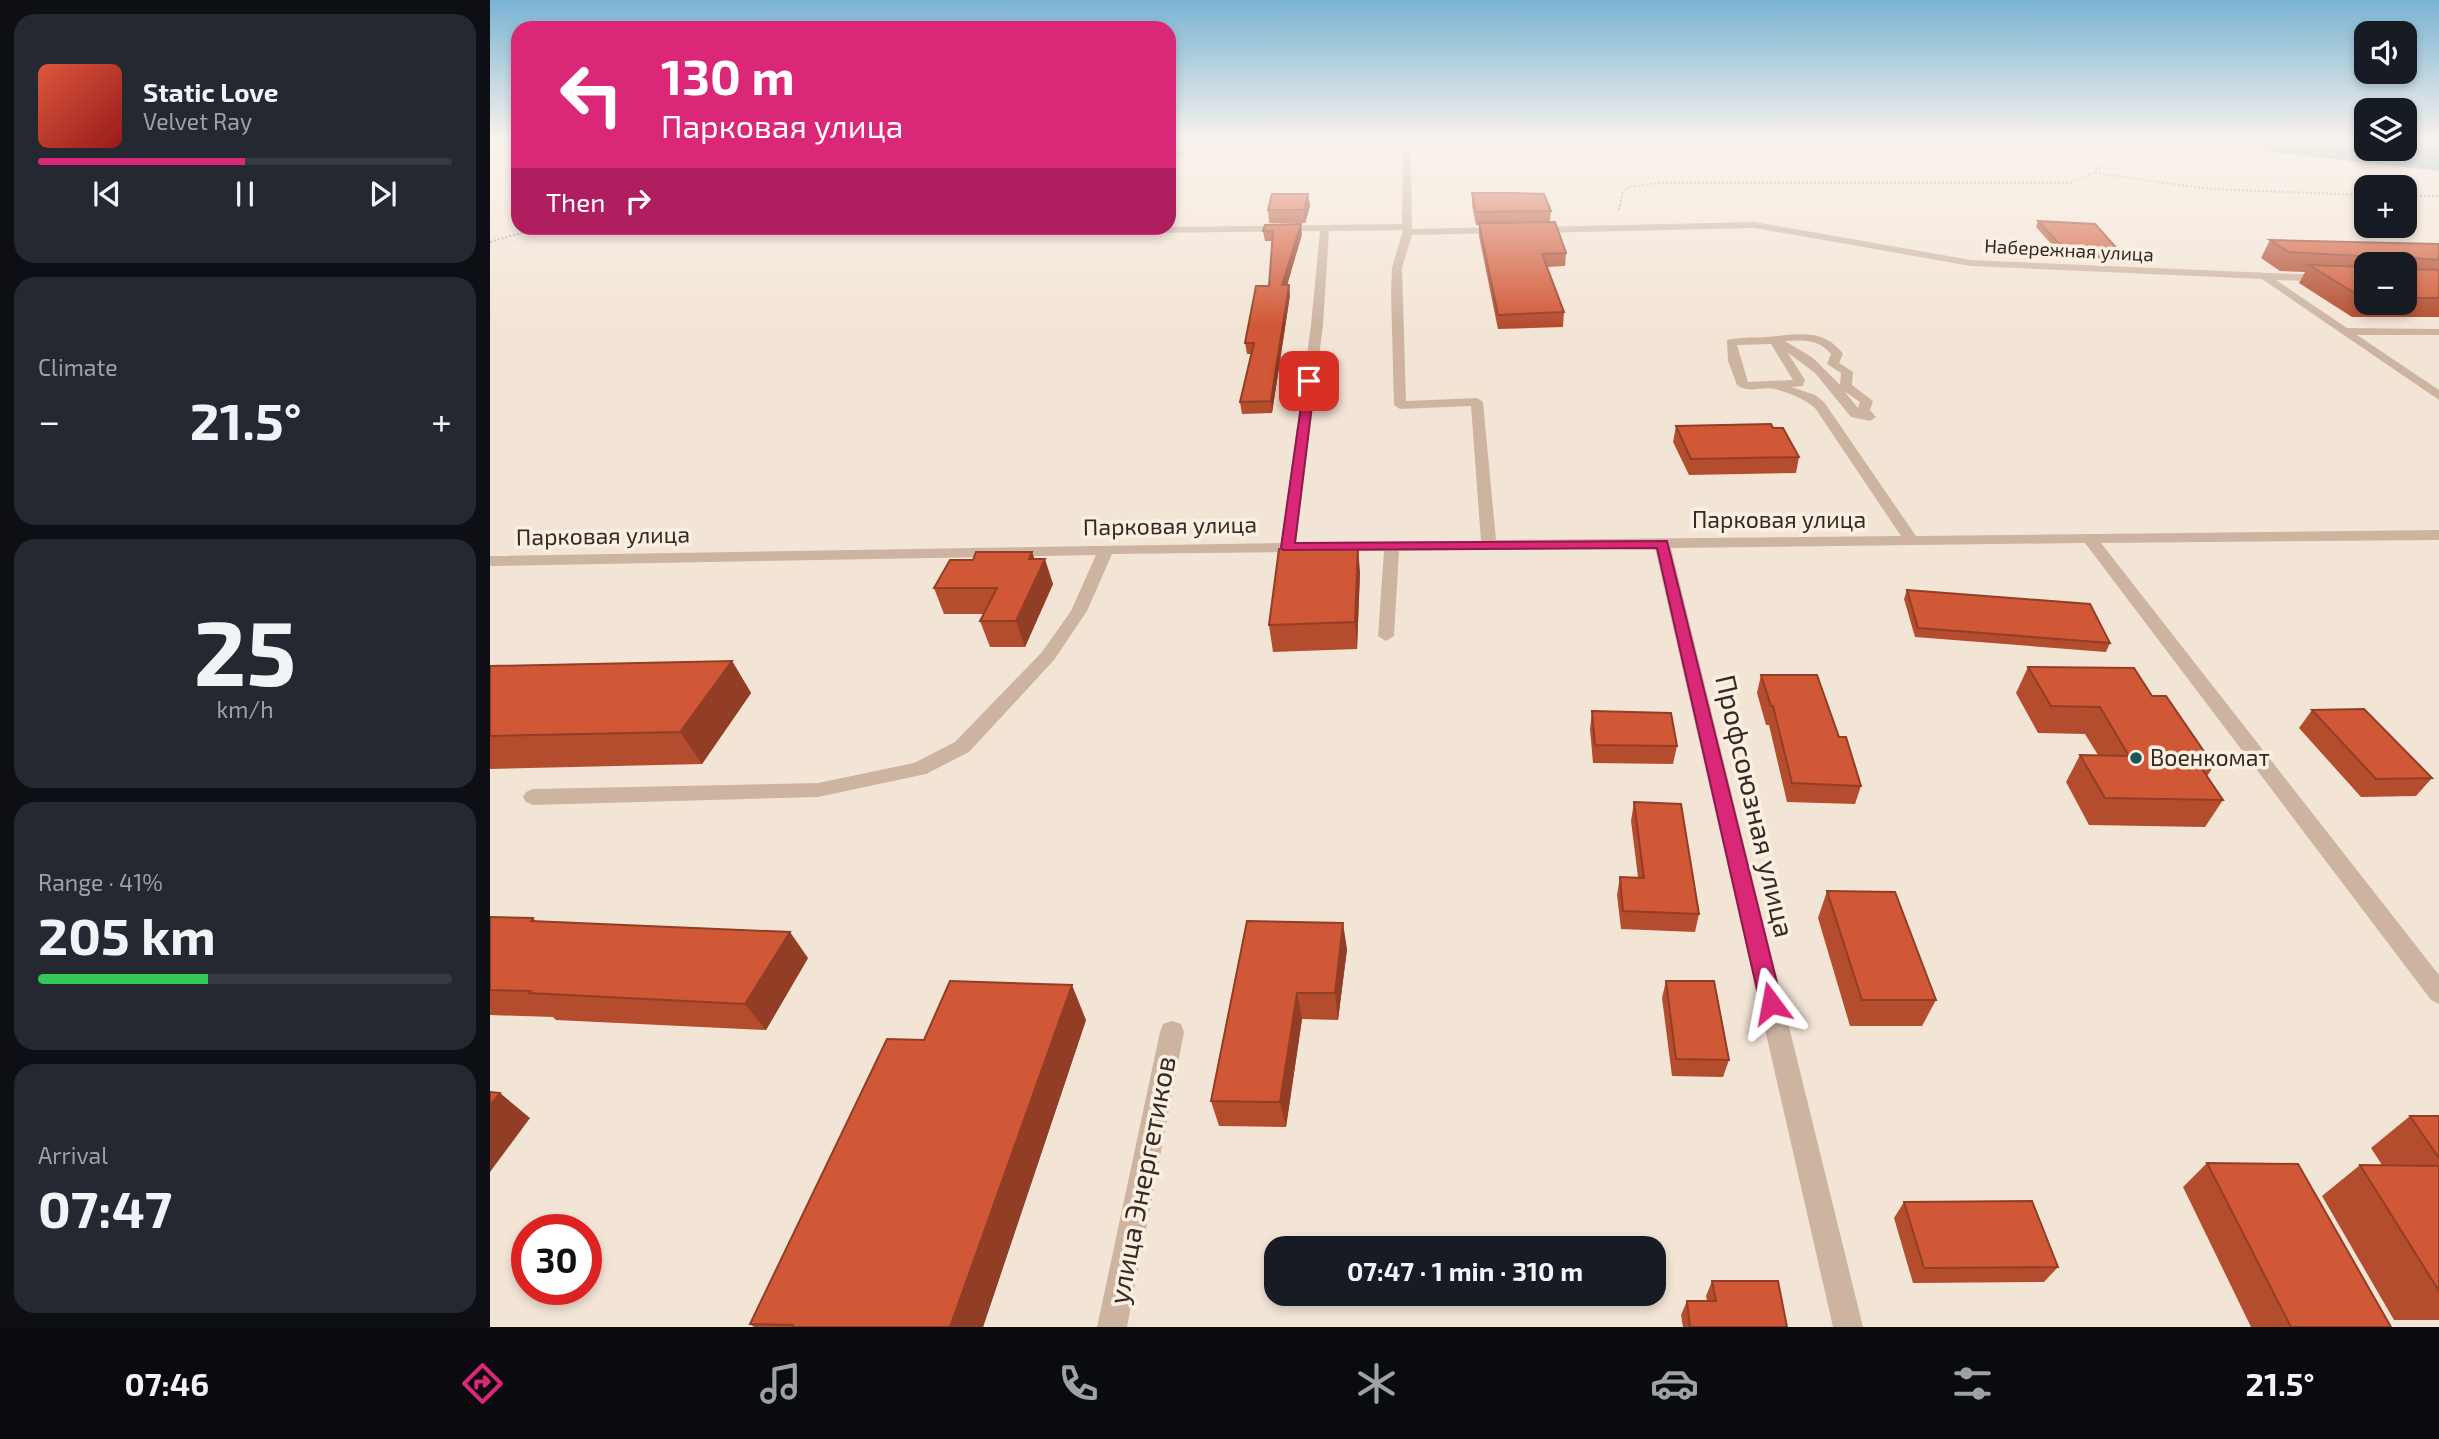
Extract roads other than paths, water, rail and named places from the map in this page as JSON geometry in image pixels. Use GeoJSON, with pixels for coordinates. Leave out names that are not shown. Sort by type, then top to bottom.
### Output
{"type":"FeatureCollection","features":[{"type":"Feature","properties":{"kind":"street"},"geometry":{"type":"LineString","coordinates":[[1408,203],[1408,230],[1397,268],[1396,291],[1399,405],[1476,402],[1489,545]]}},
{"type":"Feature","properties":{"kind":"street","name":"Набережная улица"},"geometry":{"type":"LineString","coordinates":[[1528,230],[1755,225],[1971,263],[2035,268],[2354,280]]}},
{"type":"Feature","properties":{"kind":"street"},"geometry":{"type":"LineString","coordinates":[[1288,547],[1317,325],[1325,228]]}},
{"type":"Feature","properties":{"kind":"street"},"geometry":{"type":"LineString","coordinates":[[1176,230],[1514,230]]}},
{"type":"Feature","properties":{"kind":"street"},"geometry":{"type":"LineString","coordinates":[[2264,275],[2439,396]]}},
{"type":"Feature","properties":{"kind":"street"},"geometry":{"type":"LineString","coordinates":[[2345,331],[2439,332]]}},
{"type":"Feature","properties":{"kind":"street"},"geometry":{"type":"LineString","coordinates":[[1775,340],[1831,380],[1856,414],[1870,416],[1864,411],[1867,401],[1846,386],[1847,372],[1833,364],[1838,354],[1829,343],[1821,339],[1791,338],[1731,341],[1734,361],[1743,385],[1775,387],[1822,384]]}},
{"type":"Feature","properties":{"kind":"street"},"geometry":{"type":"LineString","coordinates":[[1775,340],[1799,380],[1797,385]]}},
{"type":"Feature","properties":{"kind":"street"},"geometry":{"type":"LineString","coordinates":[[1802,358],[1822,384],[1820,405]]}},
{"type":"Feature","properties":{"kind":"street"},"geometry":{"type":"LineString","coordinates":[[1775,387],[1802,394],[1820,405],[1913,542]]}},
{"type":"Feature","properties":{"kind":"street","name":"Парковая улица"},"geometry":{"type":"LineString","coordinates":[[490,561],[1288,547],[2439,536]]}},
{"type":"Feature","properties":{"kind":"street"},"geometry":{"type":"LineString","coordinates":[[2090,539],[2439,993]]}},
{"type":"Feature","properties":{"kind":"street","name":"Профсоюзная улица"},"geometry":{"type":"LineString","coordinates":[[1662,544],[1848,1327]]}},
{"type":"Feature","properties":{"kind":"street"},"geometry":{"type":"LineString","coordinates":[[1386,636],[1392,546]]}},
{"type":"Feature","properties":{"kind":"street"},"geometry":{"type":"LineString","coordinates":[[533,797],[818,790],[919,769],[962,747],[1048,656],[1079,611],[1106,550]]}},
{"type":"Feature","properties":{"kind":"street","name":"улица Энергетиков"},"geometry":{"type":"LineString","coordinates":[[1112,1327],[1172,1032]]}},
{"type":"Feature","properties":{"kind":"place","name":"Военкомат"},"geometry":{"type":"Point","coordinates":[2136,758]}}]}
